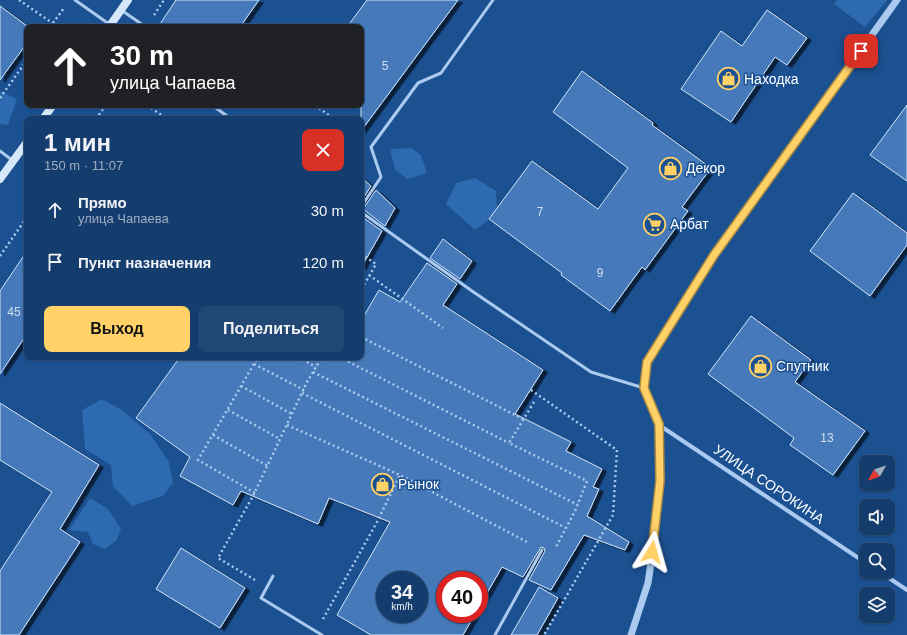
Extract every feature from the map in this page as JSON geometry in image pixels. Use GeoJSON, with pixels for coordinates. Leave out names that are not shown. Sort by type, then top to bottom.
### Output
{"type":"FeatureCollection","features":[{"type":"Feature","properties":{"kind":"main road"},"geometry":{"type":"LineString","coordinates":[[112,24],[128,0]]}},
{"type":"Feature","properties":{"kind":"main road"},"geometry":{"type":"LineString","coordinates":[[0,179],[24,146]]}},
{"type":"Feature","properties":{"kind":"street"},"geometry":{"type":"LineString","coordinates":[[631,635],[648,583],[655,536],[660,481],[659,424],[644,388],[647,362],[714,255],[897,0]]}},
{"type":"Feature","properties":{"kind":"street","name":"УЛИЦА СОРОКИНА"},"geometry":{"type":"LineString","coordinates":[[659,424],[859,557]]}},
{"type":"Feature","properties":{"kind":"street"},"geometry":{"type":"LineString","coordinates":[[890,579],[907,590]]}},
{"type":"Feature","properties":{"kind":"lane"},"geometry":{"type":"LineString","coordinates":[[75,0],[107,24]]}},
{"type":"Feature","properties":{"kind":"lane"},"geometry":{"type":"LineString","coordinates":[[364,202],[380,177],[371,147],[418,83],[441,73],[494,0]]}},
{"type":"Feature","properties":{"kind":"lane"},"geometry":{"type":"LineString","coordinates":[[122,10],[142,24]]}},
{"type":"Feature","properties":{"kind":"lane"},"geometry":{"type":"LineString","coordinates":[[216,108],[227,116]]}},
{"type":"Feature","properties":{"kind":"lane"},"geometry":{"type":"LineString","coordinates":[[0,151],[13,161]]}},
{"type":"Feature","properties":{"kind":"lane"},"geometry":{"type":"LineString","coordinates":[[364,214],[472,291],[591,372],[644,388]]}},
{"type":"Feature","properties":{"kind":"lane"},"geometry":{"type":"LineString","coordinates":[[494,635],[542,550]]}},
{"type":"Feature","properties":{"kind":"lane"},"geometry":{"type":"LineString","coordinates":[[273,576],[261,598],[322,635]]}},
{"type":"Feature","properties":{"kind":"path"},"geometry":{"type":"LineString","coordinates":[[19,0],[53,23],[65,6]]}},
{"type":"Feature","properties":{"kind":"path"},"geometry":{"type":"LineString","coordinates":[[0,98],[24,64]]}},
{"type":"Feature","properties":{"kind":"path"},"geometry":{"type":"LineString","coordinates":[[151,108],[163,116]]}},
{"type":"Feature","properties":{"kind":"path"},"geometry":{"type":"LineString","coordinates":[[319,108],[330,116]]}},
{"type":"Feature","properties":{"kind":"path"},"geometry":{"type":"LineString","coordinates":[[0,256],[24,221]]}},
{"type":"Feature","properties":{"kind":"path"},"geometry":{"type":"LineString","coordinates":[[364,256],[376,264],[364,284]]}},
{"type":"Feature","properties":{"kind":"path"},"geometry":{"type":"LineString","coordinates":[[369,275],[443,328]]}},
{"type":"Feature","properties":{"kind":"path"},"geometry":{"type":"LineString","coordinates":[[364,339],[524,419]]}},
{"type":"Feature","properties":{"kind":"path"},"geometry":{"type":"LineString","coordinates":[[254,493],[198,460],[256,360]]}},
{"type":"Feature","properties":{"kind":"path"},"geometry":{"type":"LineString","coordinates":[[303,360],[316,367]]}},
{"type":"Feature","properties":{"kind":"path"},"geometry":{"type":"LineString","coordinates":[[267,588],[218,558],[268,466],[302,393],[320,360]]}},
{"type":"Feature","properties":{"kind":"path"},"geometry":{"type":"LineString","coordinates":[[287,425],[400,475],[552,555],[578,505],[587,481],[345,360]]}},
{"type":"Feature","properties":{"kind":"path"},"geometry":{"type":"LineString","coordinates":[[254,364],[304,390]]}},
{"type":"Feature","properties":{"kind":"path"},"geometry":{"type":"LineString","coordinates":[[313,372],[578,505]]}},
{"type":"Feature","properties":{"kind":"path"},"geometry":{"type":"LineString","coordinates":[[241,386],[292,414]]}},
{"type":"Feature","properties":{"kind":"path"},"geometry":{"type":"LineString","coordinates":[[531,390],[617,450],[613,515],[544,635]]}},
{"type":"Feature","properties":{"kind":"path"},"geometry":{"type":"LineString","coordinates":[[302,393],[566,528]]}},
{"type":"Feature","properties":{"kind":"path"},"geometry":{"type":"LineString","coordinates":[[509,443],[534,402]]}},
{"type":"Feature","properties":{"kind":"path"},"geometry":{"type":"LineString","coordinates":[[228,410],[280,439]]}},
{"type":"Feature","properties":{"kind":"path"},"geometry":{"type":"LineString","coordinates":[[213,435],[268,466]]}},
{"type":"Feature","properties":{"kind":"path"},"geometry":{"type":"LineString","coordinates":[[316,632],[377,522],[400,475]]}},
{"type":"Feature","properties":{"kind":"shaded area"},"geometry":{"type":"Polygon","coordinates":[[[837,0],[887,0],[865,27],[834,4],[837,0]]]}},
{"type":"Feature","properties":{"kind":"shaded area"},"geometry":{"type":"Polygon","coordinates":[[[0,91],[17,99],[8,125],[0,124],[0,91]]]}},
{"type":"Feature","properties":{"kind":"shaded area"},"geometry":{"type":"Polygon","coordinates":[[[411,148],[421,155],[427,173],[408,179],[395,170],[390,149],[411,148]]]}},
{"type":"Feature","properties":{"kind":"shaded area"},"geometry":{"type":"Polygon","coordinates":[[[475,178],[496,191],[497,213],[475,230],[446,204],[456,183],[475,178]]]}},
{"type":"Feature","properties":{"kind":"shaded area"},"geometry":{"type":"Polygon","coordinates":[[[102,399],[122,410],[150,434],[169,462],[173,483],[163,496],[132,506],[113,486],[111,465],[85,449],[82,410],[102,399]]]}},
{"type":"Feature","properties":{"kind":"shaded area"},"geometry":{"type":"Polygon","coordinates":[[[90,498],[108,509],[121,529],[116,541],[105,549],[93,544],[88,532],[69,530],[90,498]]]}},
{"type":"Feature","properties":{"kind":"building"},"geometry":{"type":"Polygon","coordinates":[[[176,0],[259,0],[242,24],[160,24],[176,0]]]}},
{"type":"Feature","properties":{"kind":"building"},"geometry":{"type":"Polygon","coordinates":[[[367,0],[458,0],[364,127],[364,116],[361,116],[361,108],[364,108],[364,24],[349,24],[367,0]]]}},
{"type":"Feature","properties":{"kind":"building"},"geometry":{"type":"Polygon","coordinates":[[[0,6],[24,24],[24,47],[0,80],[0,6]]]}},
{"type":"Feature","properties":{"kind":"building"},"geometry":{"type":"Polygon","coordinates":[[[767,10],[807,38],[787,65],[775,57],[731,122],[681,89],[721,31],[742,46],[767,10]]]}},
{"type":"Feature","properties":{"kind":"building"},"geometry":{"type":"Polygon","coordinates":[[[582,71],[711,168],[682,207],[688,211],[645,270],[642,267],[610,311],[489,219],[532,161],[598,209],[628,168],[553,112],[582,71]]]}},
{"type":"Feature","properties":{"kind":"building"},"geometry":{"type":"Polygon","coordinates":[[[907,105],[907,181],[870,155],[907,105]]]}},
{"type":"Feature","properties":{"kind":"building"},"geometry":{"type":"Polygon","coordinates":[[[364,180],[371,186],[364,197],[364,180]]]}},
{"type":"Feature","properties":{"kind":"building"},"geometry":{"type":"Polygon","coordinates":[[[376,190],[395,208],[385,226],[364,210],[376,190]]]}},
{"type":"Feature","properties":{"kind":"building"},"geometry":{"type":"Polygon","coordinates":[[[853,193],[907,233],[907,245],[870,296],[810,251],[853,193]]]}},
{"type":"Feature","properties":{"kind":"building"},"geometry":{"type":"Polygon","coordinates":[[[364,218],[382,231],[364,263],[364,218]]]}},
{"type":"Feature","properties":{"kind":"building"},"geometry":{"type":"Polygon","coordinates":[[[443,239],[472,261],[460,279],[430,258],[443,239]]]}},
{"type":"Feature","properties":{"kind":"building"},"geometry":{"type":"Polygon","coordinates":[[[24,255],[24,338],[0,374],[0,291],[24,255]]]}},
{"type":"Feature","properties":{"kind":"building","name":"Рынок"},"geometry":{"type":"Polygon","coordinates":[[[427,263],[457,284],[443,305],[543,370],[515,414],[571,442],[566,451],[602,469],[593,487],[599,489],[587,516],[629,542],[625,550],[584,535],[551,590],[529,580],[545,551],[544,548],[541,547],[523,577],[502,567],[488,591],[488,571],[436,571],[436,623],[470,623],[463,635],[371,635],[337,615],[390,522],[329,498],[318,524],[241,491],[233,505],[180,476],[190,457],[136,418],[178,360],[364,360],[364,316],[379,290],[400,302],[427,263]]]}},
{"type":"Feature","properties":{"kind":"building"},"geometry":{"type":"Polygon","coordinates":[[[751,316],[811,360],[795,382],[865,431],[833,475],[790,445],[794,438],[708,374],[751,316]]]}},
{"type":"Feature","properties":{"kind":"building"},"geometry":{"type":"Polygon","coordinates":[[[0,403],[99,465],[60,529],[80,542],[19,635],[0,635],[0,571],[52,492],[0,460],[0,403]]]}},
{"type":"Feature","properties":{"kind":"building"},"geometry":{"type":"Polygon","coordinates":[[[181,548],[245,588],[220,628],[156,589],[181,548]]]}},
{"type":"Feature","properties":{"kind":"building"},"geometry":{"type":"Polygon","coordinates":[[[539,587],[558,598],[537,635],[511,635],[539,587]]]}},
{"type":"Feature","properties":{"kind":"place","name":"Находка"},"geometry":{"type":"Point","coordinates":[728,79]}},
{"type":"Feature","properties":{"kind":"place","name":"Декор"},"geometry":{"type":"Point","coordinates":[671,168]}},
{"type":"Feature","properties":{"kind":"place","name":"Арбат"},"geometry":{"type":"Point","coordinates":[655,224]}},
{"type":"Feature","properties":{"kind":"place","name":"Спутник"},"geometry":{"type":"Point","coordinates":[760,366]}},
{"type":"Feature","properties":{"kind":"place","name":"Рынок"},"geometry":{"type":"Point","coordinates":[383,484]}},
{"type":"Feature","properties":{"kind":"route"},"geometry":{"type":"LineString","coordinates":[[652,552],[660,481],[659,424],[644,388],[647,362],[714,255],[861,51]]}}]}
